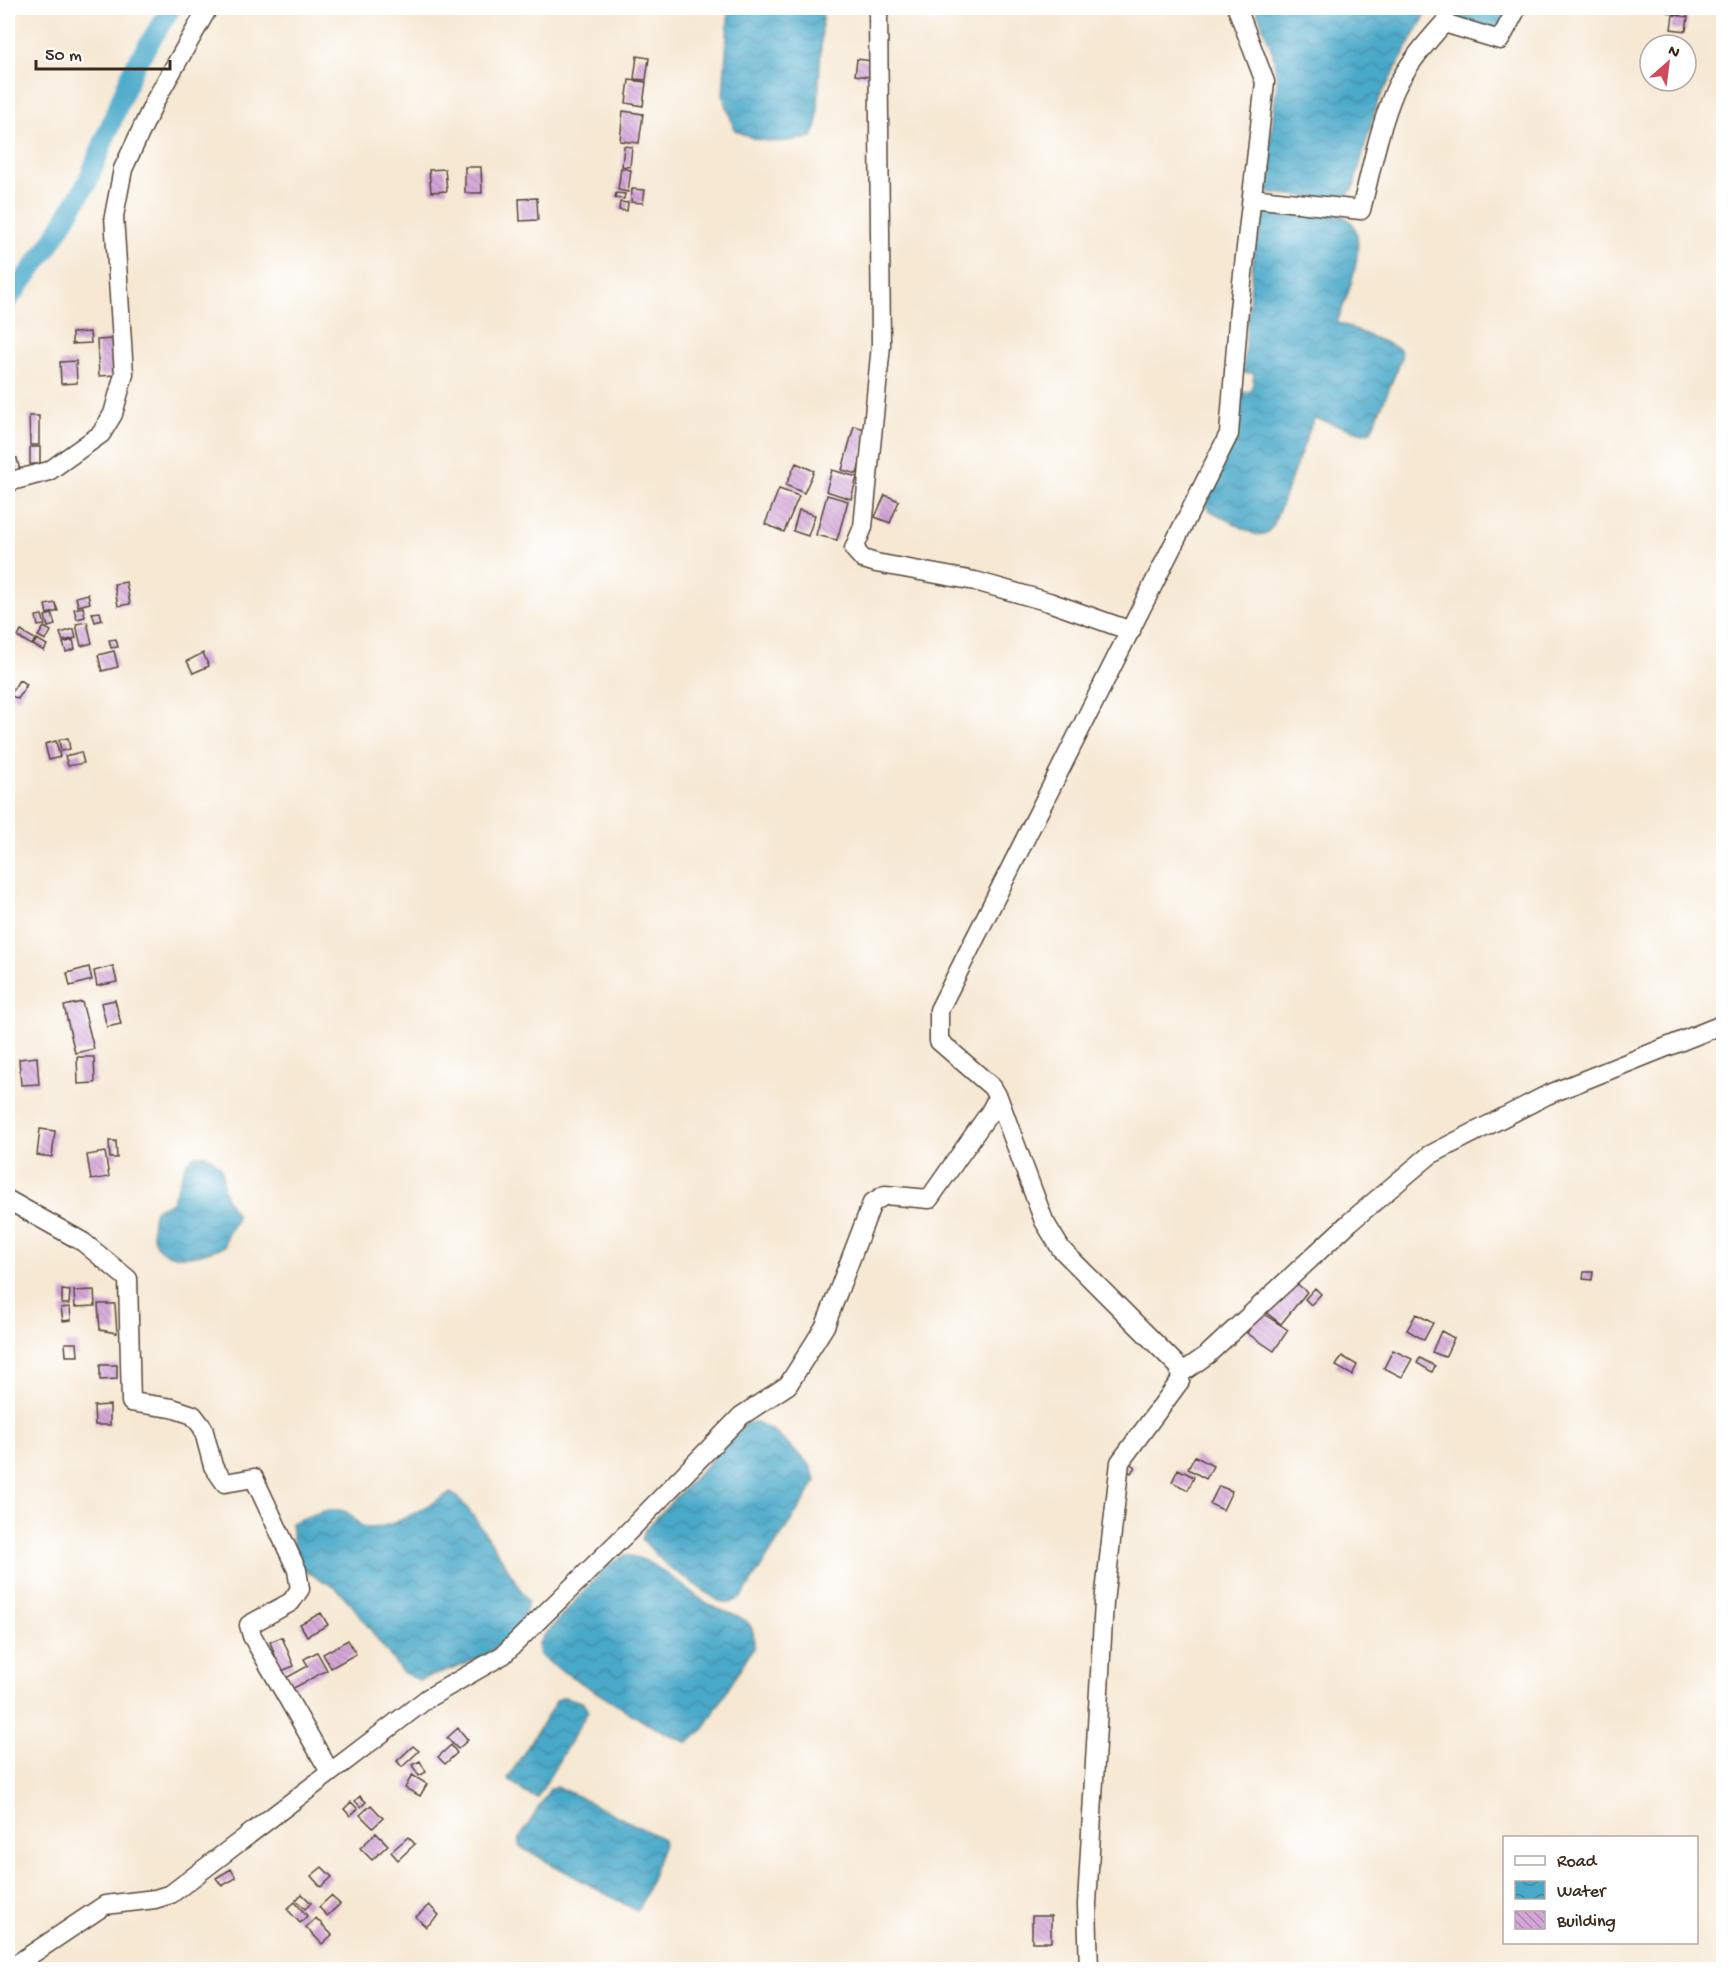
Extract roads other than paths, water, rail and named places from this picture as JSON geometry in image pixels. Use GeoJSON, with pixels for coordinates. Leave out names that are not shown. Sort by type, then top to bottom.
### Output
{"type":"FeatureCollection","features":[{"type":"Feature","properties":{"kind":"street"},"geometry":{"type":"LineString","coordinates":[[8,482],[49,471],[101,434],[113,414],[123,374],[114,216],[123,169],[156,99],[208,8]]}},
{"type":"Feature","properties":{"kind":"street"},"geometry":{"type":"LineString","coordinates":[[878,8],[881,345],[863,527],[854,549],[863,559],[876,563],[975,581],[1049,602],[1131,631]]}},
{"type":"Feature","properties":{"kind":"street"},"geometry":{"type":"LineString","coordinates":[[1089,1970],[1088,1904],[1103,1614],[1120,1462],[1180,1382],[1181,1370],[1061,1249],[1044,1221],[998,1097],[992,1087],[939,1041],[939,1010],[1013,859],[1131,631],[1229,434],[1265,82],[1237,8]]}},
{"type":"Feature","properties":{"kind":"street"},"geometry":{"type":"LineString","coordinates":[[1252,198],[1361,210],[1377,143],[1396,88],[1430,39],[1444,23],[1500,40],[1517,8]]}},
{"type":"Feature","properties":{"kind":"street"},"geometry":{"type":"LineString","coordinates":[[1180,1374],[1207,1355],[1350,1222],[1430,1155],[1548,1095],[1724,1024]]}},
{"type":"Feature","properties":{"kind":"street"},"geometry":{"type":"LineString","coordinates":[[8,1970],[105,1905],[155,1899],[171,1894],[428,1698],[503,1655],[741,1416],[788,1385],[825,1326],[872,1203],[885,1195],[929,1199],[998,1097]]}},
{"type":"Feature","properties":{"kind":"street"},"geometry":{"type":"LineString","coordinates":[[8,1200],[83,1242],[128,1279],[131,1402],[172,1408],[193,1415],[203,1428],[213,1466],[225,1483],[254,1478],[297,1570],[300,1589],[291,1602],[249,1625],[252,1636],[330,1772]]}},
{"type":"Feature","properties":{"kind":"water"},"geometry":{"type":"Polygon","coordinates":[[[729,8],[823,8],[817,125],[812,137],[792,141],[773,141],[754,138],[735,130],[723,96],[729,8]]]}},
{"type":"Feature","properties":{"kind":"water"},"geometry":{"type":"Polygon","coordinates":[[[1256,8],[1510,8],[1499,30],[1480,27],[1445,15],[1426,14],[1377,103],[1353,189],[1341,199],[1268,193],[1265,187],[1277,83],[1273,53],[1256,8]]]}},
{"type":"Feature","properties":{"kind":"water"},"geometry":{"type":"Polygon","coordinates":[[[1266,208],[1323,211],[1340,215],[1351,222],[1356,233],[1358,248],[1356,264],[1337,322],[1400,349],[1402,358],[1371,431],[1363,433],[1314,418],[1274,524],[1266,533],[1258,535],[1209,510],[1202,500],[1239,393],[1252,391],[1254,373],[1243,373],[1257,213],[1266,208]]]}},
{"type":"Feature","properties":{"kind":"water"},"geometry":{"type":"Polygon","coordinates":[[[196,1155],[205,1155],[219,1165],[225,1196],[237,1218],[226,1237],[225,1246],[196,1255],[171,1255],[161,1250],[155,1242],[152,1229],[155,1210],[172,1202],[187,1162],[196,1155]]]}},
{"type":"Feature","properties":{"kind":"water"},"geometry":{"type":"Polygon","coordinates":[[[756,1422],[772,1430],[810,1465],[816,1482],[741,1598],[729,1603],[719,1601],[665,1564],[642,1539],[645,1530],[745,1424],[756,1422]]]}},
{"type":"Feature","properties":{"kind":"water"},"geometry":{"type":"Polygon","coordinates":[[[450,1493],[479,1524],[528,1601],[523,1618],[501,1644],[469,1662],[419,1680],[402,1672],[352,1605],[336,1588],[304,1570],[295,1557],[291,1523],[326,1511],[340,1510],[349,1514],[364,1527],[373,1528],[403,1519],[450,1493]]]}},
{"type":"Feature","properties":{"kind":"water"},"geometry":{"type":"Polygon","coordinates":[[[625,1555],[637,1557],[659,1568],[702,1600],[746,1621],[752,1629],[754,1646],[703,1730],[688,1743],[648,1724],[540,1655],[538,1645],[544,1636],[606,1567],[625,1555]]]}},
{"type":"Feature","properties":{"kind":"water"},"geometry":{"type":"Polygon","coordinates":[[[564,1697],[582,1702],[588,1711],[537,1798],[524,1792],[508,1778],[557,1700],[564,1697]]]}},
{"type":"Feature","properties":{"kind":"water"},"geometry":{"type":"Polygon","coordinates":[[[557,1786],[663,1839],[664,1844],[640,1908],[636,1911],[519,1846],[520,1838],[550,1789],[557,1786]]]}},
{"type":"Feature","properties":{"kind":"waterway"},"geometry":{"type":"LineString","coordinates":[[8,300],[48,248],[87,183],[133,69],[171,8]]}}]}
